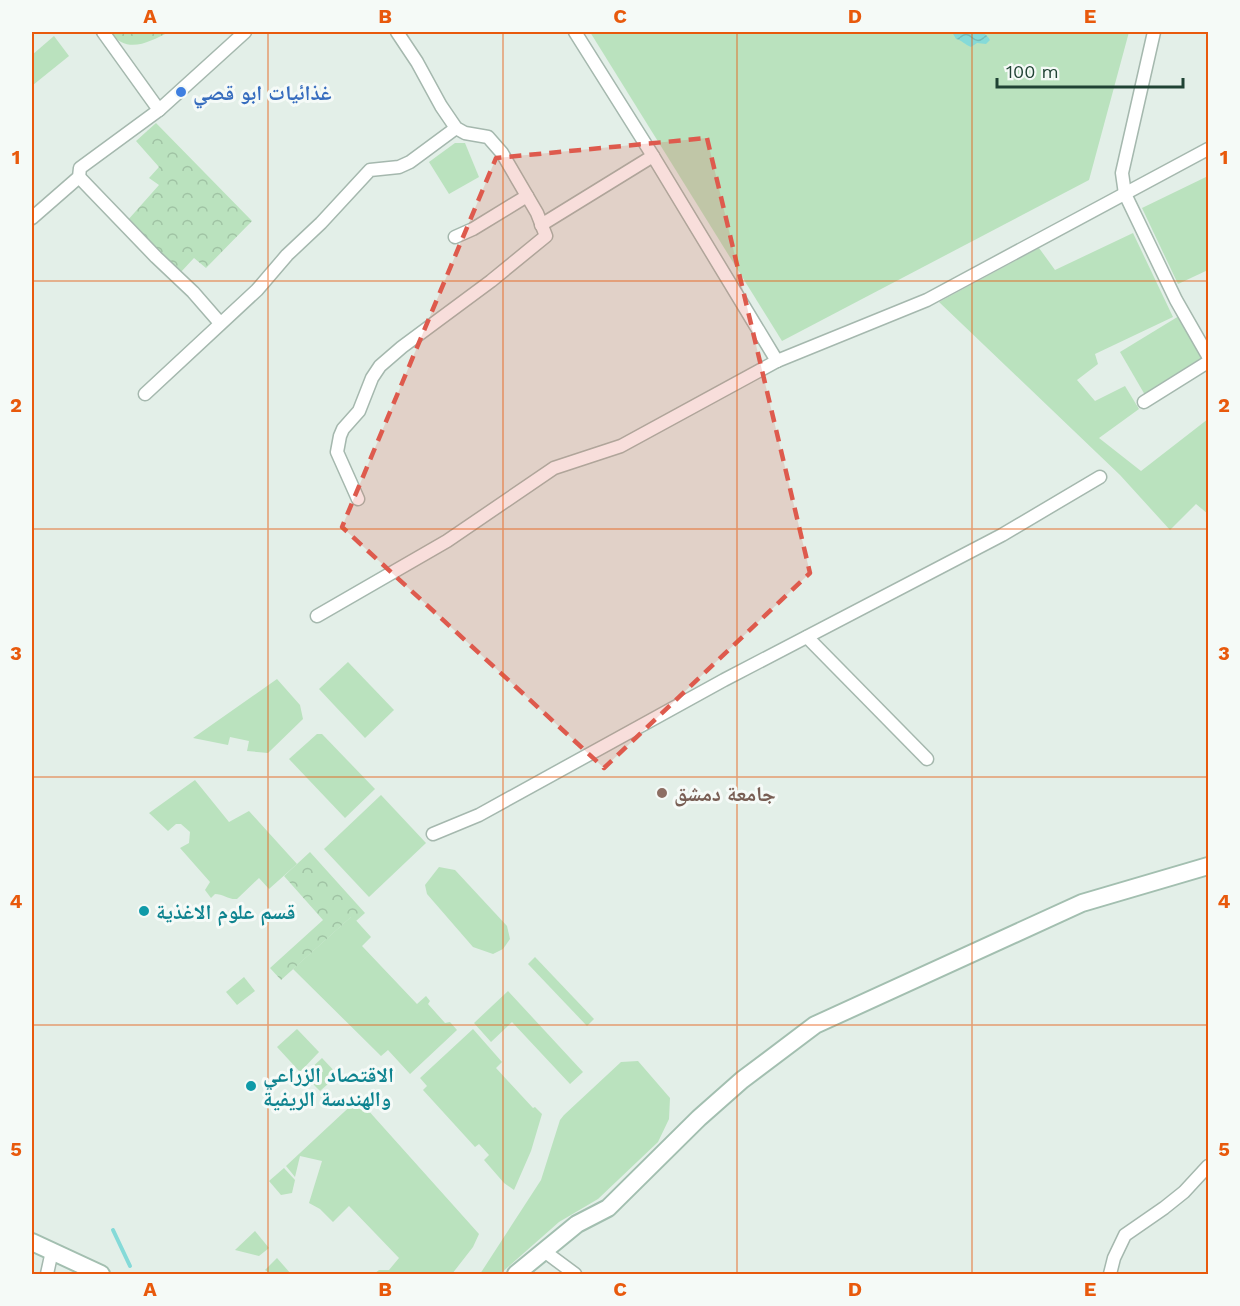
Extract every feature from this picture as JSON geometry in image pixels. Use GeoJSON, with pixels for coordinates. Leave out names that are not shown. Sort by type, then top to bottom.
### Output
{"type":"FeatureCollection","features":[{"type":"Feature","properties":{"kind":"street"},"geometry":{"type":"LineString","coordinates":[[103,32],[159,110]]}},
{"type":"Feature","properties":{"kind":"street"},"geometry":{"type":"LineString","coordinates":[[32,218],[79,177],[81,168],[159,110],[245,32]]}},
{"type":"Feature","properties":{"kind":"street"},"geometry":{"type":"LineString","coordinates":[[358,499],[338,452],[338,444],[343,429],[359,411],[372,378],[380,366],[546,236],[537,213],[502,153],[488,137],[465,134],[456,128],[397,32]]}},
{"type":"Feature","properties":{"kind":"street"},"geometry":{"type":"LineString","coordinates":[[575,32],[777,361]]}},
{"type":"Feature","properties":{"kind":"street"},"geometry":{"type":"LineString","coordinates":[[1154,32],[1122,172],[1122,182],[1125,194],[1176,300],[1209,356]]}},
{"type":"Feature","properties":{"kind":"street"},"geometry":{"type":"LineString","coordinates":[[145,394],[257,290],[287,255],[321,223],[370,170],[399,167],[410,162],[456,128]]}},
{"type":"Feature","properties":{"kind":"street"},"geometry":{"type":"LineString","coordinates":[[317,615],[447,541],[554,468],[621,446],[777,361],[927,300],[1209,149]]}},
{"type":"Feature","properties":{"kind":"street"},"geometry":{"type":"LineString","coordinates":[[541,225],[653,156]]}},
{"type":"Feature","properties":{"kind":"street"},"geometry":{"type":"LineString","coordinates":[[79,177],[193,292],[220,324]]}},
{"type":"Feature","properties":{"kind":"street"},"geometry":{"type":"LineString","coordinates":[[455,237],[473,229],[527,196]]}},
{"type":"Feature","properties":{"kind":"street"},"geometry":{"type":"LineString","coordinates":[[1144,402],[1209,363]]}},
{"type":"Feature","properties":{"kind":"street"},"geometry":{"type":"LineString","coordinates":[[433,834],[479,814],[807,637],[1002,536],[1100,477]]}},
{"type":"Feature","properties":{"kind":"street"},"geometry":{"type":"LineString","coordinates":[[807,637],[927,759]]}},
{"type":"Feature","properties":{"kind":"street"},"geometry":{"type":"LineString","coordinates":[[516,1275],[577,1224],[608,1208],[699,1118],[742,1080],[814,1025],[1082,903],[1209,866]]}},
{"type":"Feature","properties":{"kind":"street"},"geometry":{"type":"LineString","coordinates":[[1110,1275],[1114,1258],[1125,1235],[1170,1203],[1209,1166]]}},
{"type":"Feature","properties":{"kind":"street"},"geometry":{"type":"LineString","coordinates":[[32,1242],[101,1275]]}},
{"type":"Feature","properties":{"kind":"street"},"geometry":{"type":"LineString","coordinates":[[47,1275],[52,1251]]}},
{"type":"Feature","properties":{"kind":"street"},"geometry":{"type":"LineString","coordinates":[[544,1251],[575,1275]]}},
{"type":"Feature","properties":{"kind":"highlighted area"},"geometry":{"type":"Polygon","coordinates":[[[707,138],[810,573],[604,768],[342,527],[496,158],[707,138]]]}},
{"type":"Feature","properties":{"kind":"green space"},"geometry":{"type":"Polygon","coordinates":[[[110,32],[169,32],[146,42],[131,45],[117,39],[110,32]]]}},
{"type":"Feature","properties":{"kind":"green space"},"geometry":{"type":"Polygon","coordinates":[[[590,32],[1129,32],[1089,180],[782,341],[590,32]]]}},
{"type":"Feature","properties":{"kind":"green space"},"geometry":{"type":"Polygon","coordinates":[[[54,36],[69,56],[33,85],[32,55],[54,36]]]}},
{"type":"Feature","properties":{"kind":"green space"},"geometry":{"type":"Polygon","coordinates":[[[156,123],[252,221],[206,268],[194,258],[180,273],[127,221],[159,185],[149,178],[159,167],[136,141],[156,123]]]}},
{"type":"Feature","properties":{"kind":"green space"},"geometry":{"type":"Polygon","coordinates":[[[455,143],[465,143],[479,177],[449,194],[429,162],[455,143]]]}},
{"type":"Feature","properties":{"kind":"green space"},"geometry":{"type":"Polygon","coordinates":[[[1208,176],[1208,270],[1178,284],[1142,208],[1208,176]]]}},
{"type":"Feature","properties":{"kind":"green space"},"geometry":{"type":"Polygon","coordinates":[[[1133,233],[1173,317],[1095,354],[1098,364],[1077,380],[1095,401],[1125,386],[1139,409],[1099,438],[1141,471],[1208,419],[1208,514],[1196,504],[1170,530],[1120,475],[939,302],[1039,248],[1055,270],[1133,233]]]}},
{"type":"Feature","properties":{"kind":"green space"},"geometry":{"type":"Polygon","coordinates":[[[1179,316],[1206,360],[1145,395],[1120,352],[1179,316]]]}},
{"type":"Feature","properties":{"kind":"green space"},"geometry":{"type":"Polygon","coordinates":[[[348,662],[394,710],[365,738],[319,689],[348,662]]]}},
{"type":"Feature","properties":{"kind":"green space"},"geometry":{"type":"Polygon","coordinates":[[[277,679],[300,705],[303,719],[268,753],[247,751],[249,741],[230,737],[228,745],[193,738],[277,679]]]}},
{"type":"Feature","properties":{"kind":"green space"},"geometry":{"type":"Polygon","coordinates":[[[317,734],[322,734],[375,789],[345,818],[289,759],[317,734]]]}},
{"type":"Feature","properties":{"kind":"green space"},"geometry":{"type":"Polygon","coordinates":[[[195,780],[229,822],[249,811],[297,864],[269,889],[259,878],[237,899],[215,894],[211,898],[205,890],[210,882],[180,848],[189,843],[190,832],[181,824],[176,824],[168,831],[149,813],[195,780]]]}},
{"type":"Feature","properties":{"kind":"green space"},"geometry":{"type":"Polygon","coordinates":[[[381,795],[426,843],[369,897],[324,849],[381,795]]]}},
{"type":"Feature","properties":{"kind":"green space"},"geometry":{"type":"Polygon","coordinates":[[[310,852],[365,913],[356,921],[351,917],[281,980],[270,968],[323,920],[284,876],[310,852]]]}},
{"type":"Feature","properties":{"kind":"green space"},"geometry":{"type":"Polygon","coordinates":[[[439,867],[455,870],[507,926],[510,939],[503,949],[493,954],[473,947],[427,894],[425,885],[439,867]]]}},
{"type":"Feature","properties":{"kind":"green space"},"geometry":{"type":"Polygon","coordinates":[[[352,916],[371,937],[362,946],[417,1004],[426,996],[430,1001],[428,1004],[445,1023],[450,1022],[457,1030],[410,1074],[388,1050],[381,1056],[293,969],[352,916]]]}},
{"type":"Feature","properties":{"kind":"green space"},"geometry":{"type":"Polygon","coordinates":[[[535,957],[594,1019],[587,1026],[528,964],[535,957]]]}},
{"type":"Feature","properties":{"kind":"green space"},"geometry":{"type":"Polygon","coordinates":[[[244,977],[255,991],[237,1005],[226,992],[244,977]]]}},
{"type":"Feature","properties":{"kind":"green space"},"geometry":{"type":"Polygon","coordinates":[[[508,991],[583,1072],[570,1084],[512,1022],[491,1042],[474,1023],[508,991]]]}},
{"type":"Feature","properties":{"kind":"green space"},"geometry":{"type":"Polygon","coordinates":[[[297,1029],[319,1052],[300,1072],[277,1047],[297,1029]]]}},
{"type":"Feature","properties":{"kind":"green space"},"geometry":{"type":"Polygon","coordinates":[[[473,1029],[502,1062],[496,1068],[533,1108],[535,1107],[542,1114],[531,1151],[514,1190],[504,1183],[484,1160],[489,1155],[479,1144],[475,1147],[423,1090],[427,1086],[420,1078],[473,1029]]]}},
{"type":"Feature","properties":{"kind":"green space"},"geometry":{"type":"Polygon","coordinates":[[[322,1058],[338,1075],[320,1091],[304,1075],[322,1058]]]}},
{"type":"Feature","properties":{"kind":"green space"},"geometry":{"type":"Polygon","coordinates":[[[638,1061],[670,1098],[669,1119],[658,1142],[598,1199],[559,1222],[500,1274],[480,1274],[541,1180],[560,1120],[621,1062],[638,1061]]]}},
{"type":"Feature","properties":{"kind":"green space"},"geometry":{"type":"Polygon","coordinates":[[[358,1099],[479,1234],[473,1247],[452,1274],[374,1274],[379,1270],[389,1270],[399,1258],[349,1206],[333,1222],[320,1209],[309,1203],[322,1161],[300,1156],[295,1177],[286,1166],[358,1099]]]}},
{"type":"Feature","properties":{"kind":"green space"},"geometry":{"type":"Polygon","coordinates":[[[284,1168],[295,1180],[292,1193],[281,1195],[269,1181],[284,1168]]]}},
{"type":"Feature","properties":{"kind":"green space"},"geometry":{"type":"Polygon","coordinates":[[[255,1231],[269,1248],[259,1256],[235,1250],[255,1231]]]}},
{"type":"Feature","properties":{"kind":"green space"},"geometry":{"type":"Polygon","coordinates":[[[277,1258],[291,1274],[271,1274],[265,1270],[277,1258]]]}},
{"type":"Feature","properties":{"kind":"water"},"geometry":{"type":"Polygon","coordinates":[[[979,31],[990,40],[986,44],[977,43],[971,47],[956,39],[952,32],[979,31]]]}},
{"type":"Feature","properties":{"kind":"waterway"},"geometry":{"type":"LineString","coordinates":[[113,1230],[130,1266]]}},
{"type":"Feature","properties":{"kind":"place","name":"غذائيات ابو قصي"},"geometry":{"type":"Point","coordinates":[181,92]}},
{"type":"Feature","properties":{"kind":"place","name":"جامعة دمشق"},"geometry":{"type":"Point","coordinates":[662,793]}},
{"type":"Feature","properties":{"kind":"place","name":"قسم علوم الاغذية"},"geometry":{"type":"Point","coordinates":[144,911]}},
{"type":"Feature","properties":{"kind":"place","name":"الاقتصاد الزراعي والهندسة الريفية"},"geometry":{"type":"Point","coordinates":[251,1086]}}]}
